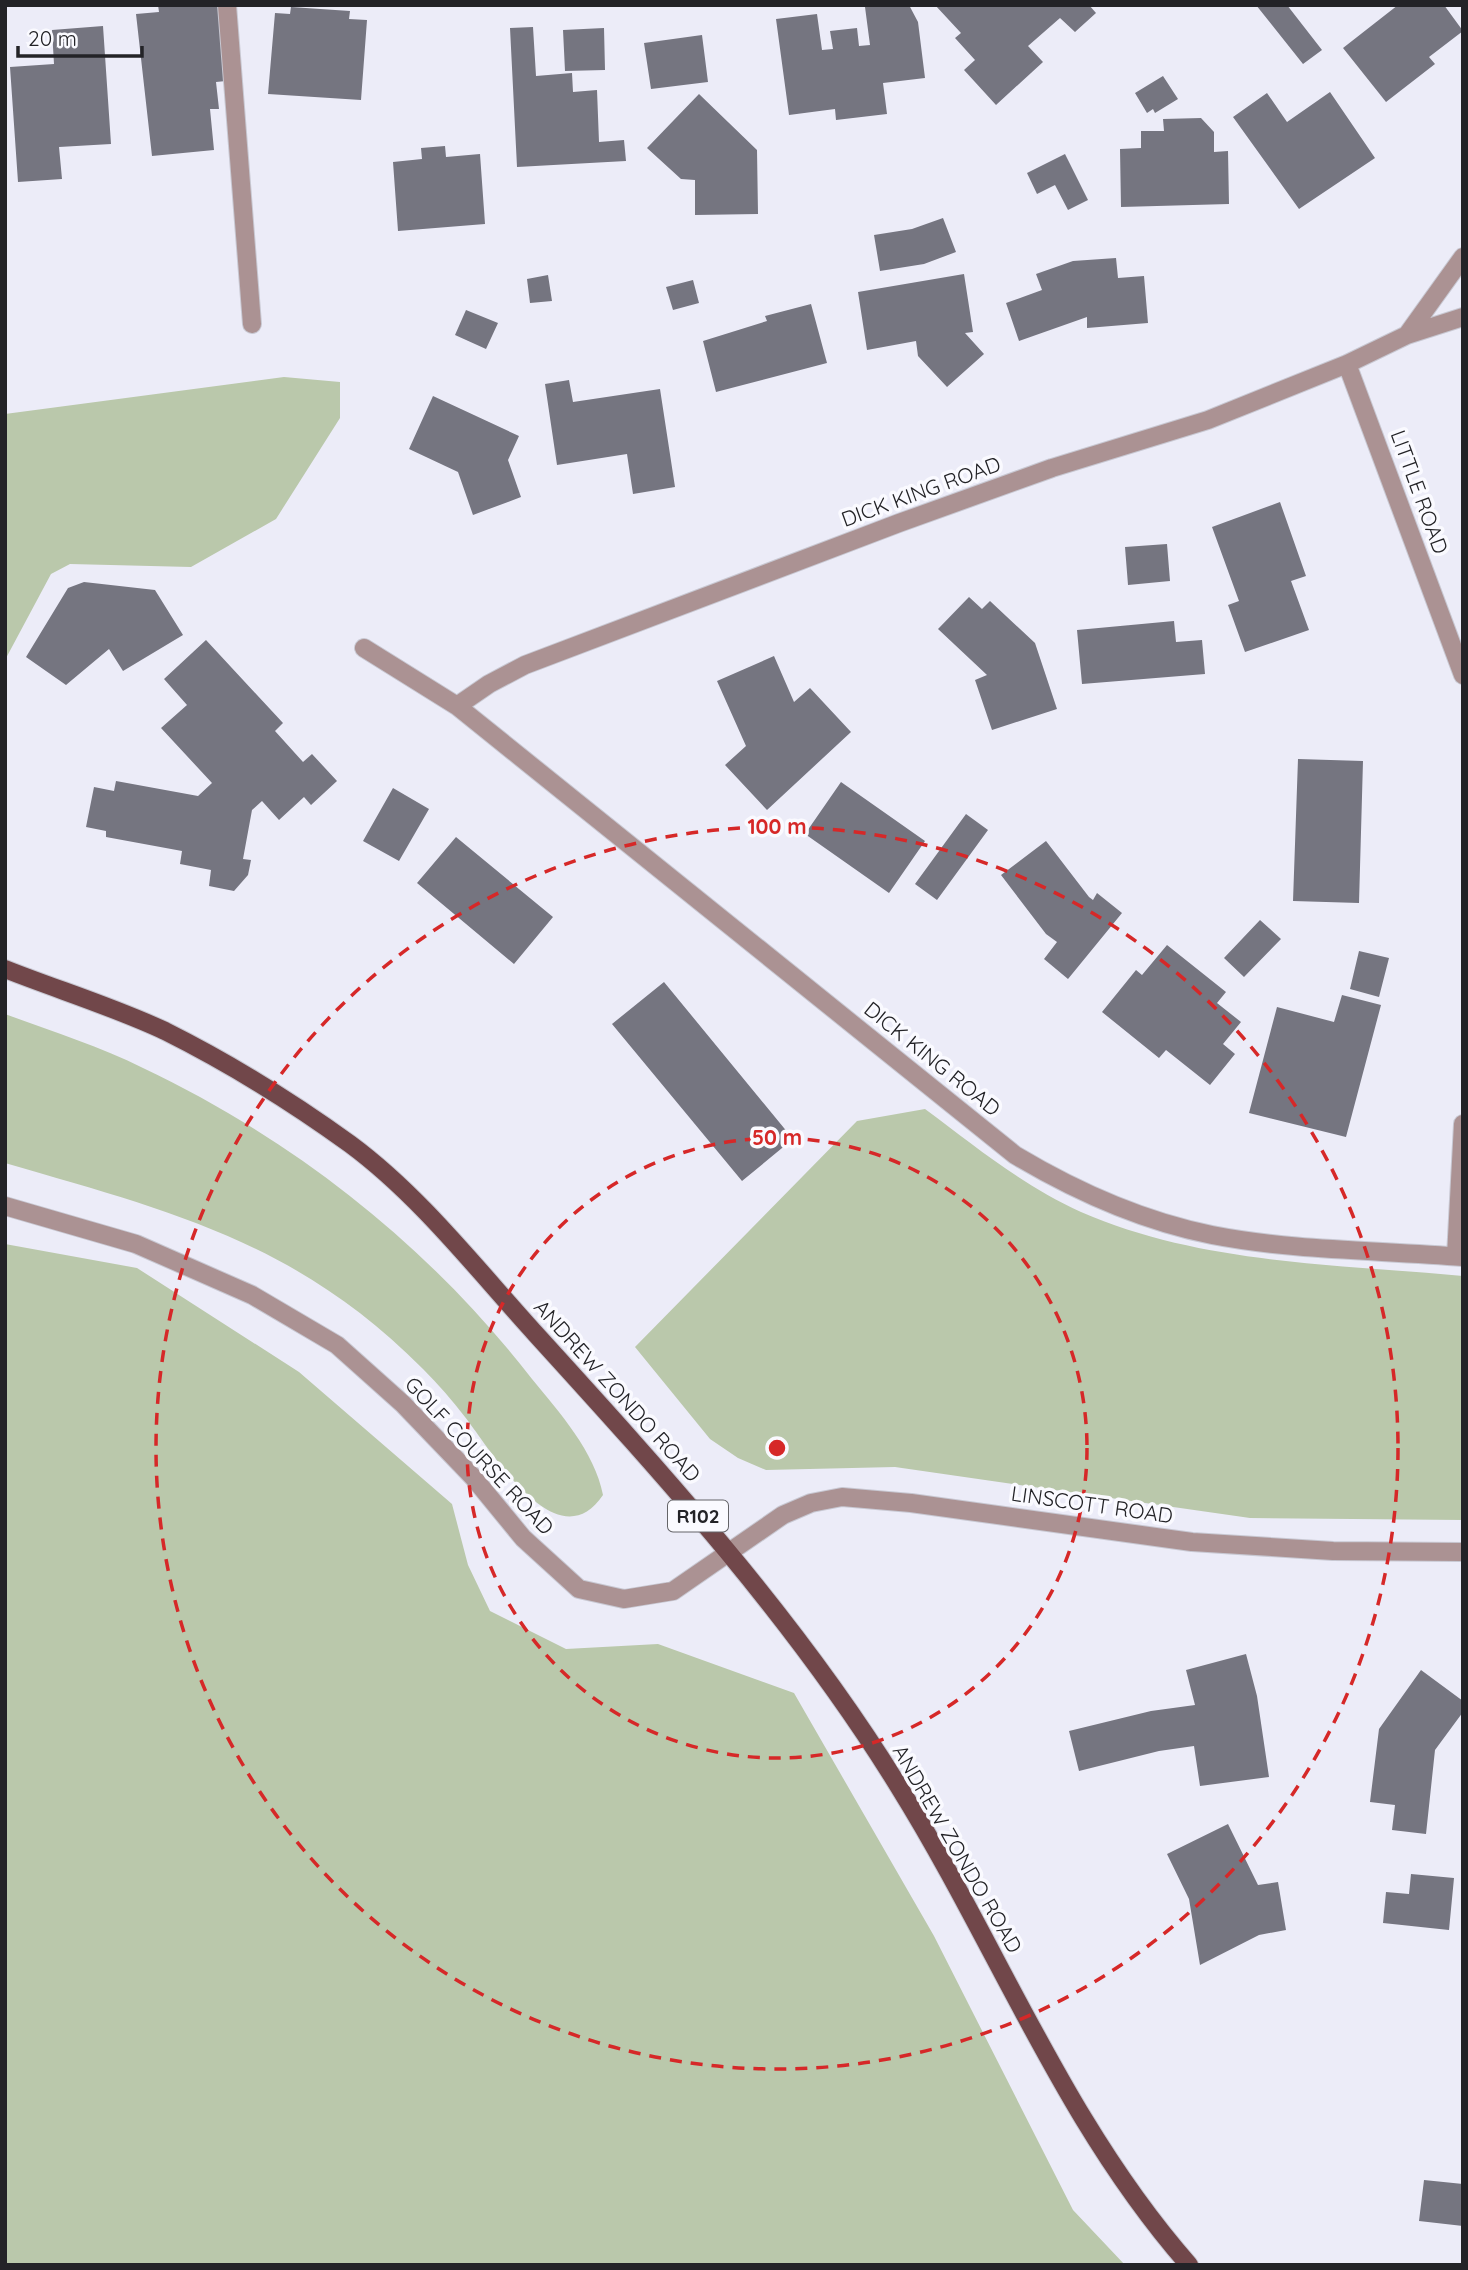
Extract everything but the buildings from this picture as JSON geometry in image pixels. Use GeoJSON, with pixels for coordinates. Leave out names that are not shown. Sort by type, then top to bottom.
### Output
{"type":"FeatureCollection","features":[{"type":"Feature","properties":{"kind":"main road","name":"ANDREW ZONDO ROAD"},"geometry":{"type":"LineString","coordinates":[[5,969],[164,1031],[277,1094],[354,1147],[416,1203],[730,1552],[831,1685],[900,1789],[1080,2116],[1118,2175],[1189,2265]]}},
{"type":"Feature","properties":{"kind":"street"},"geometry":{"type":"LineString","coordinates":[[228,5],[252,324]]}},
{"type":"Feature","properties":{"kind":"street","name":"DICK KING ROAD"},"geometry":{"type":"LineString","coordinates":[[1407,335],[1463,257]]}},
{"type":"Feature","properties":{"kind":"street","name":"DICK KING ROAD"},"geometry":{"type":"LineString","coordinates":[[457,706],[489,684],[525,665],[1052,468],[1208,420],[1347,364],[1407,335],[1463,317]]}},
{"type":"Feature","properties":{"kind":"street","name":"LITTLE ROAD"},"geometry":{"type":"LineString","coordinates":[[1347,364],[1463,675]]}},
{"type":"Feature","properties":{"kind":"street","name":"DICK KING ROAD"},"geometry":{"type":"LineString","coordinates":[[364,648],[457,706],[1016,1155],[1069,1188],[1128,1211],[1213,1235],[1297,1245],[1459,1257]]}},
{"type":"Feature","properties":{"kind":"street"},"geometry":{"type":"LineString","coordinates":[[1459,1257],[1463,1124]]}},
{"type":"Feature","properties":{"kind":"street","name":"GOLF COURSE ROAD"},"geometry":{"type":"LineString","coordinates":[[5,1206],[136,1244],[252,1295],[337,1345],[403,1404],[473,1477],[523,1538],[579,1589],[624,1599],[673,1591],[730,1552]]}},
{"type":"Feature","properties":{"kind":"street","name":"LINSCOTT ROAD"},"geometry":{"type":"LineString","coordinates":[[730,1552],[783,1515],[811,1503],[842,1497],[911,1503],[1192,1542],[1333,1551],[1463,1552]]}},
{"type":"Feature","properties":{"kind":"green space"},"geometry":{"type":"Polygon","coordinates":[[[284,377],[340,382],[340,418],[276,519],[191,567],[70,564],[51,574],[5,660],[5,414],[284,377]]]}},
{"type":"Feature","properties":{"kind":"green space"},"geometry":{"type":"Polygon","coordinates":[[[5,1014],[109,1053],[199,1097],[306,1163],[356,1201],[404,1241],[492,1330],[575,1433],[592,1463],[603,1495],[585,1513],[566,1516],[546,1509],[526,1494],[508,1474],[455,1404],[423,1369],[376,1326],[328,1290],[279,1261],[229,1236],[177,1216],[5,1163],[5,1014]]]}},
{"type":"Feature","properties":{"kind":"green space"},"geometry":{"type":"Polygon","coordinates":[[[925,1109],[1000,1165],[1039,1190],[1081,1212],[1126,1229],[1220,1252],[1269,1259],[1463,1276],[1463,1520],[1250,1518],[895,1467],[766,1470],[738,1458],[710,1439],[635,1347],[857,1121],[925,1109]]]}},
{"type":"Feature","properties":{"kind":"green space"},"geometry":{"type":"Polygon","coordinates":[[[5,1244],[137,1268],[299,1372],[452,1504],[468,1565],[490,1611],[566,1649],[658,1644],[794,1693],[934,1936],[1073,2210],[1125,2265],[5,2265],[5,1244]]]}}]}
